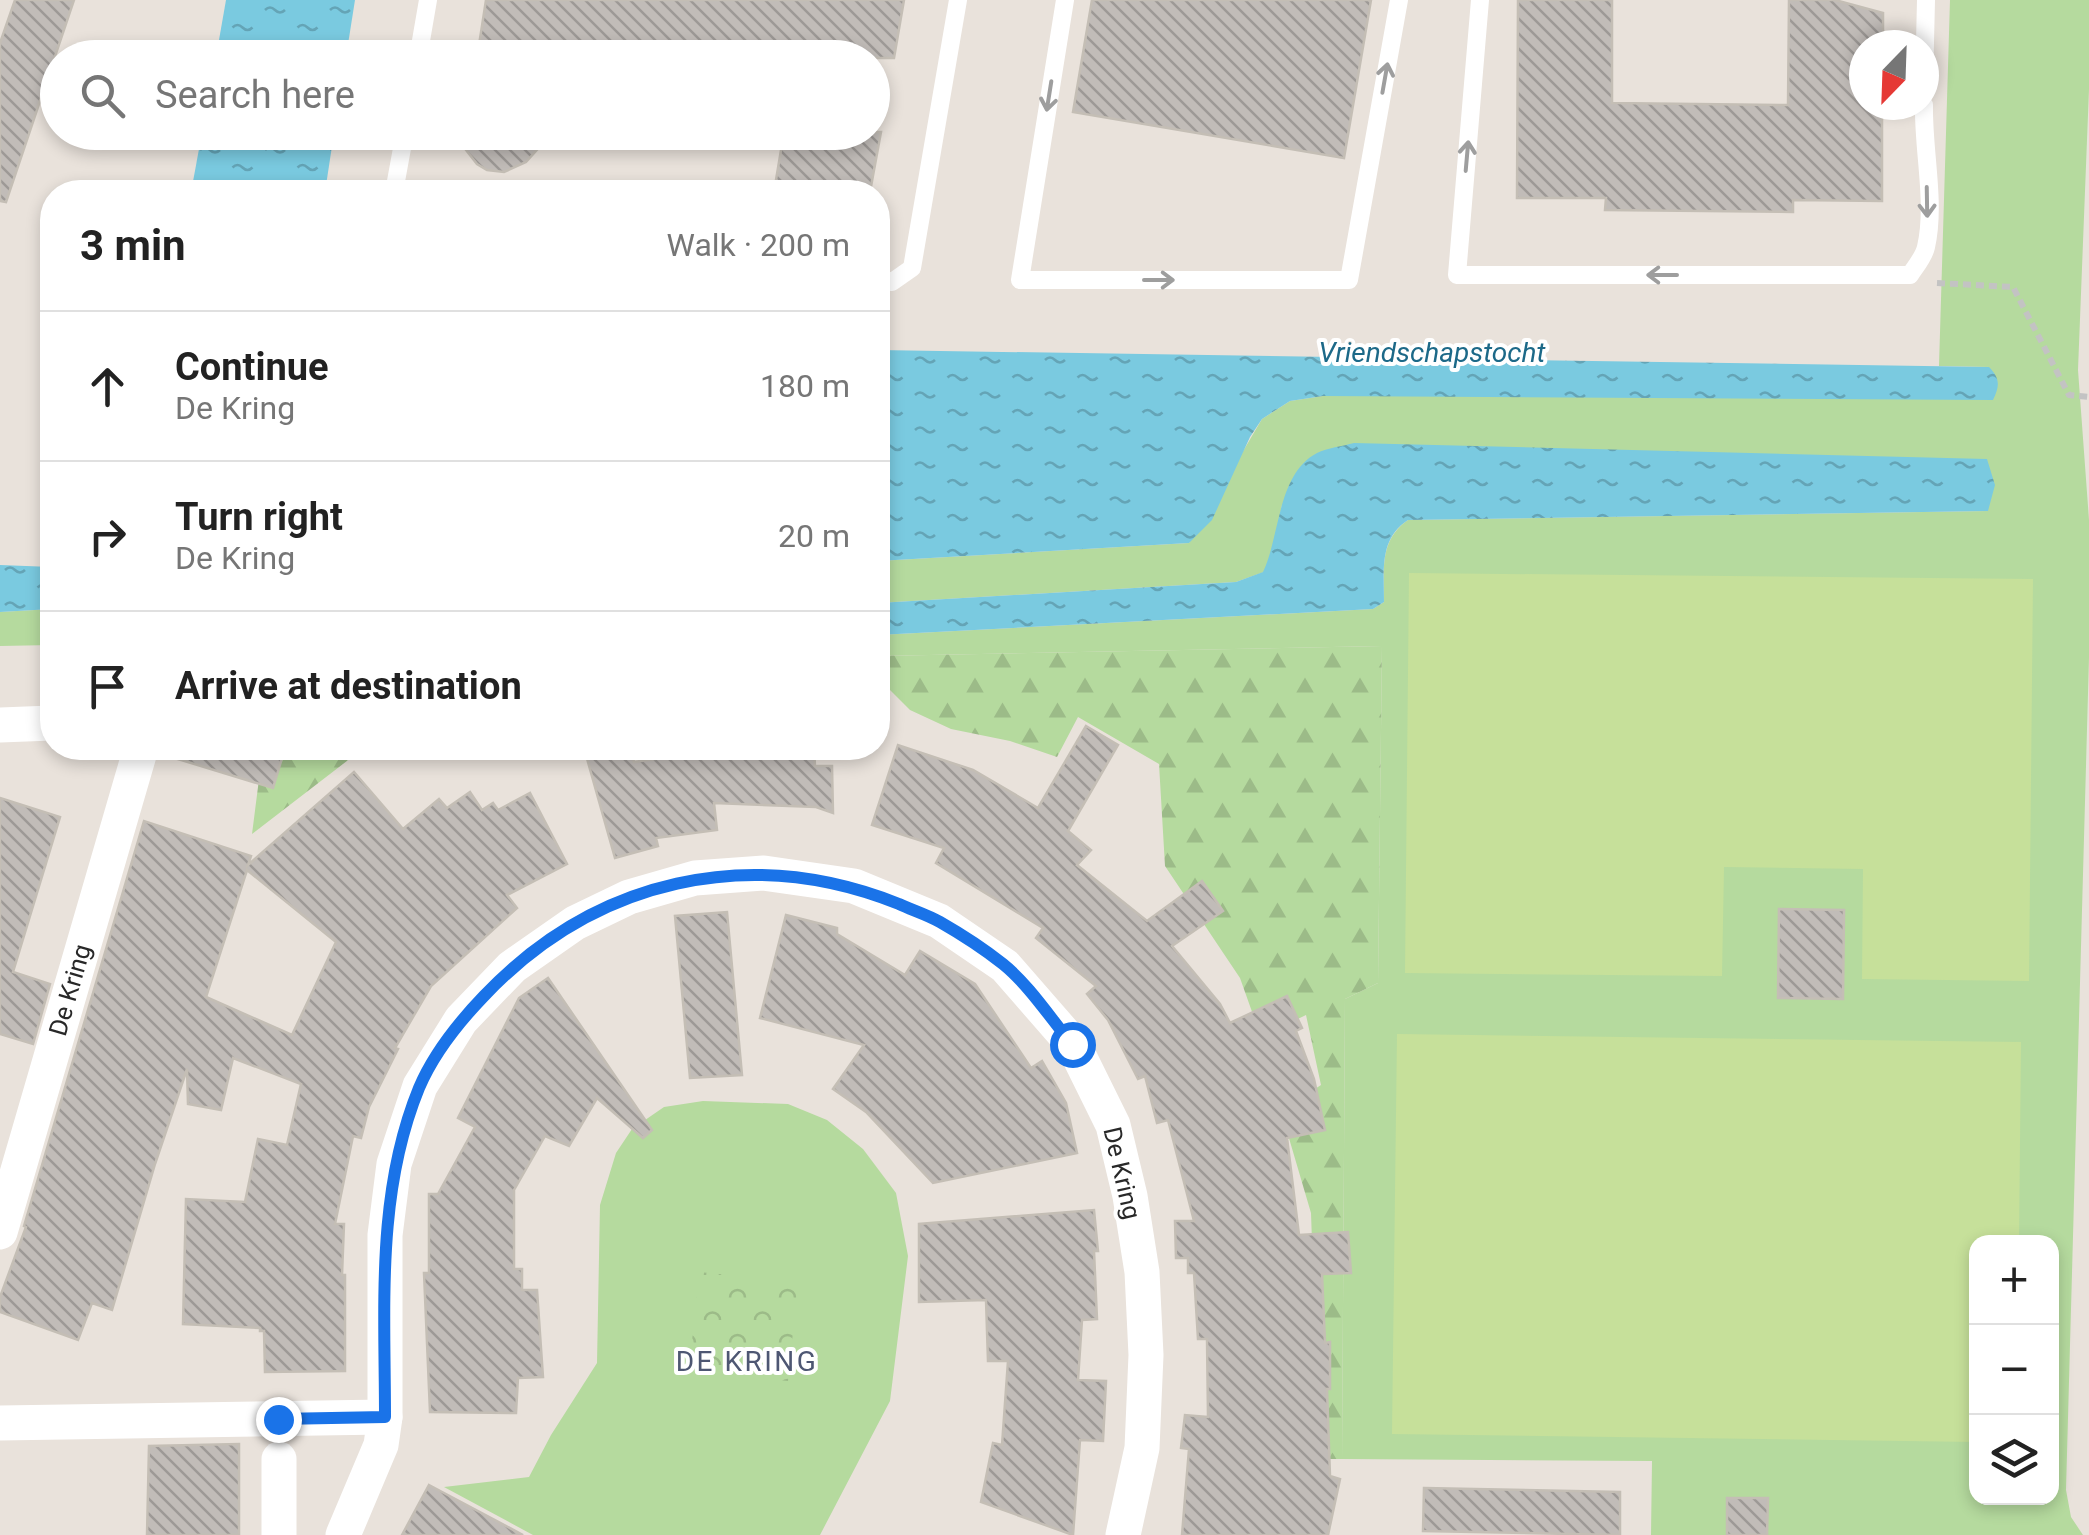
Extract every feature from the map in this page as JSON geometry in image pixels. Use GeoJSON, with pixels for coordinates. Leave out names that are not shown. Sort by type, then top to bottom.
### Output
{"type":"FeatureCollection","features":[{"type":"Feature","properties":{"kind":"street"},"geometry":{"type":"LineString","coordinates":[[0,725],[40,723]]}},
{"type":"Feature","properties":{"kind":"street","name":"De Kring"},"geometry":{"type":"LineString","coordinates":[[0,1232],[138,760]]}},
{"type":"Feature","properties":{"kind":"street","name":"De Kring"},"geometry":{"type":"LineString","coordinates":[[343,1535],[381,1446],[385,1417],[385,1234],[394,1164],[420,1086],[461,1020],[512,966],[575,923],[628,897],[695,878],[764,873],[854,886],[938,921],[1006,966],[1072,1044],[1113,1125],[1142,1272],[1146,1355],[1142,1448],[1123,1535]]}},
{"type":"Feature","properties":{"kind":"street"},"geometry":{"type":"LineString","coordinates":[[0,1423],[385,1417]]}},
{"type":"Feature","properties":{"kind":"street"},"geometry":{"type":"LineString","coordinates":[[278,1535],[279,1459]]}},
{"type":"Feature","properties":{"kind":"lane"},"geometry":{"type":"LineString","coordinates":[[421,40],[428,0]]}},
{"type":"Feature","properties":{"kind":"lane"},"geometry":{"type":"LineString","coordinates":[[890,282],[912,268],[958,0]]}},
{"type":"Feature","properties":{"kind":"lane"},"geometry":{"type":"LineString","coordinates":[[1065,0],[1020,280],[1349,280],[1399,0]]}},
{"type":"Feature","properties":{"kind":"lane"},"geometry":{"type":"LineString","coordinates":[[1480,0],[1457,275],[1910,275],[1926,250],[1924,120]]}},
{"type":"Feature","properties":{"kind":"lane"},"geometry":{"type":"LineString","coordinates":[[1925,30],[1926,0]]}},
{"type":"Feature","properties":{"kind":"lane"},"geometry":{"type":"LineString","coordinates":[[396,180],[401,150]]}},
{"type":"Feature","properties":{"kind":"path"},"geometry":{"type":"LineString","coordinates":[[1910,275],[1939,284],[2013,286],[2068,395],[2089,398]]}},
{"type":"Feature","properties":{"kind":"green space"},"geometry":{"type":"Polygon","coordinates":[[[1950,0],[2089,0],[2078,370],[2089,520],[2089,657],[2066,1490],[2071,1517],[2083,1535],[1651,1535],[1652,1461],[1342,1459],[1345,999],[1378,983],[1382,646],[890,656],[890,634],[1373,609],[1384,602],[1388,546],[1408,520],[1988,511],[1282,505],[1274,548],[1264,572],[1236,582],[890,602],[890,560],[1189,543],[1262,419],[1290,401],[1323,396],[1989,367],[1939,366],[1950,0]]]}},
{"type":"Feature","properties":{"kind":"green space"},"geometry":{"type":"Polygon","coordinates":[[[1409,573],[2033,579],[2029,981],[1862,979],[1863,869],[1724,867],[1722,976],[1405,973],[1409,573]]]}},
{"type":"Feature","properties":{"kind":"green space"},"geometry":{"type":"Polygon","coordinates":[[[40,610],[40,645],[0,646],[0,612],[40,610]]]}},
{"type":"Feature","properties":{"kind":"green space"},"geometry":{"type":"Polygon","coordinates":[[[1382,646],[1378,983],[1345,999],[1342,1459],[1305,1459],[1313,1271],[1311,1213],[1281,1111],[1321,1085],[1306,1015],[1261,1037],[1240,978],[1165,866],[1159,764],[1078,717],[1057,757],[1010,741],[951,729],[910,710],[890,690],[890,656],[1382,646]]]}},
{"type":"Feature","properties":{"kind":"green space"},"geometry":{"type":"Polygon","coordinates":[[[261,760],[348,760],[252,834],[261,760]]]}},
{"type":"Feature","properties":{"kind":"green space"},"geometry":{"type":"Polygon","coordinates":[[[1397,1034],[2021,1042],[2019,1235],[1969,1235],[1969,1442],[1392,1434],[1397,1034]]]}},
{"type":"Feature","properties":{"kind":"green space"},"geometry":{"type":"Polygon","coordinates":[[[703,1101],[788,1104],[827,1120],[863,1149],[896,1193],[908,1256],[890,1401],[820,1535],[533,1535],[444,1487],[529,1477],[597,1363],[600,1205],[616,1153],[632,1129],[664,1107],[703,1101]]]}},
{"type":"Feature","properties":{"kind":"green space"},"geometry":{"type":"Polygon","coordinates":[[[699,1272],[798,1282],[788,1381],[689,1371],[699,1272]]]}},
{"type":"Feature","properties":{"kind":"water"},"geometry":{"type":"Polygon","coordinates":[[[226,0],[355,0],[349,40],[219,40],[226,0]]]}},
{"type":"Feature","properties":{"kind":"water"},"geometry":{"type":"Polygon","coordinates":[[[199,150],[331,150],[327,180],[193,180],[199,150]]]}},
{"type":"Feature","properties":{"kind":"water"},"geometry":{"type":"Polygon","coordinates":[[[890,350],[1989,367],[1997,379],[1993,400],[1323,396],[1290,401],[1262,419],[1212,520],[1189,543],[890,560],[890,350]]]}},
{"type":"Feature","properties":{"kind":"water"},"geometry":{"type":"Polygon","coordinates":[[[1354,443],[1987,459],[1995,485],[1988,511],[1408,520],[1388,546],[1384,602],[1373,609],[890,634],[890,602],[1236,582],[1263,572],[1294,476],[1304,463],[1330,448],[1354,443]]]}},
{"type":"Feature","properties":{"kind":"water"},"geometry":{"type":"Polygon","coordinates":[[[0,565],[40,567],[40,610],[0,612],[0,565]]]}},
{"type":"Feature","properties":{"kind":"building"},"geometry":{"type":"Polygon","coordinates":[[[15,0],[74,0],[61,40],[40,40],[40,101],[6,202],[0,201],[0,43],[15,0]]]}},
{"type":"Feature","properties":{"kind":"building"},"geometry":{"type":"Polygon","coordinates":[[[486,0],[904,0],[894,58],[890,58],[890,40],[480,40],[486,0]]]}},
{"type":"Feature","properties":{"kind":"building"},"geometry":{"type":"Polygon","coordinates":[[[1092,0],[1371,0],[1344,158],[1073,112],[1092,0]]]}},
{"type":"Feature","properties":{"kind":"building"},"geometry":{"type":"Polygon","coordinates":[[[1518,0],[1612,0],[1612,103],[1788,105],[1789,0],[1835,0],[1883,13],[1883,30],[1849,30],[1849,120],[1882,120],[1882,201],[1793,200],[1793,212],[1605,210],[1606,198],[1517,198],[1518,0]]]}},
{"type":"Feature","properties":{"kind":"building"},"geometry":{"type":"Polygon","coordinates":[[[466,150],[537,150],[526,162],[504,172],[477,164],[466,150]]]}},
{"type":"Feature","properties":{"kind":"building"},"geometry":{"type":"Polygon","coordinates":[[[781,150],[878,150],[872,180],[776,180],[781,150]]]}},
{"type":"Feature","properties":{"kind":"building"},"geometry":{"type":"Polygon","coordinates":[[[1086,726],[1118,745],[1068,831],[1091,850],[1077,865],[1147,921],[1202,881],[1223,911],[1172,946],[1220,1004],[1230,1023],[1287,996],[1302,1028],[1296,1031],[1314,1079],[1325,1130],[1287,1138],[1299,1235],[1348,1232],[1351,1273],[1322,1274],[1325,1343],[1330,1342],[1330,1476],[1340,1479],[1328,1535],[1182,1535],[1189,1449],[1181,1448],[1185,1415],[1208,1417],[1207,1339],[1198,1339],[1194,1273],[1188,1273],[1188,1258],[1176,1258],[1175,1221],[1194,1221],[1168,1120],[1157,1123],[1145,1076],[1138,1079],[1108,1020],[1087,994],[1096,986],[1036,938],[1043,928],[936,863],[944,848],[872,825],[898,745],[973,770],[1038,808],[1086,726]]]}},
{"type":"Feature","properties":{"kind":"building"},"geometry":{"type":"Polygon","coordinates":[[[181,760],[281,760],[273,788],[181,760]]]}},
{"type":"Feature","properties":{"kind":"building"},"geometry":{"type":"Polygon","coordinates":[[[587,760],[815,760],[815,766],[832,766],[833,813],[816,807],[714,803],[717,830],[656,838],[658,846],[615,858],[587,760]]]}},
{"type":"Feature","properties":{"kind":"building"},"geometry":{"type":"Polygon","coordinates":[[[354,772],[403,829],[439,799],[447,808],[470,792],[482,810],[493,803],[498,810],[530,793],[567,864],[507,895],[517,908],[431,986],[395,1048],[398,1049],[369,1107],[361,1138],[353,1136],[335,1224],[344,1224],[345,1371],[265,1372],[264,1331],[260,1328],[183,1324],[186,1199],[245,1202],[258,1139],[287,1145],[301,1084],[233,1058],[221,1110],[188,1104],[187,1069],[112,1310],[92,1303],[78,1340],[0,1312],[0,1297],[26,1227],[144,821],[251,856],[248,865],[354,772]],[[247,870],[206,997],[292,1035],[336,942],[247,870]]]}},
{"type":"Feature","properties":{"kind":"building"},"geometry":{"type":"Polygon","coordinates":[[[0,798],[60,817],[13,972],[50,984],[33,1044],[0,1034],[0,798]]]}},
{"type":"Feature","properties":{"kind":"building"},"geometry":{"type":"Polygon","coordinates":[[[1779,909],[1844,910],[1843,999],[1778,998],[1779,909]]]}},
{"type":"Feature","properties":{"kind":"building"},"geometry":{"type":"Polygon","coordinates":[[[727,912],[742,1075],[690,1078],[675,916],[727,912]]]}},
{"type":"Feature","properties":{"kind":"building"},"geometry":{"type":"Polygon","coordinates":[[[786,915],[837,928],[837,934],[905,975],[920,951],[975,984],[1031,1068],[1042,1061],[1066,1103],[1077,1153],[933,1183],[866,1112],[833,1089],[864,1045],[760,1018],[786,915]]]}},
{"type":"Feature","properties":{"kind":"building"},"geometry":{"type":"Polygon","coordinates":[[[548,978],[652,1130],[643,1138],[597,1098],[569,1146],[545,1136],[514,1190],[514,1269],[522,1269],[522,1290],[537,1290],[543,1377],[518,1378],[516,1413],[430,1412],[424,1273],[429,1273],[429,1194],[438,1194],[475,1127],[458,1118],[519,998],[548,978]]]}},
{"type":"Feature","properties":{"kind":"building"},"geometry":{"type":"Polygon","coordinates":[[[1094,1210],[1097,1319],[1082,1320],[1078,1380],[1106,1381],[1103,1441],[1080,1440],[1073,1535],[981,1502],[993,1443],[1002,1445],[1008,1361],[988,1361],[986,1300],[919,1302],[919,1224],[1094,1210]]]}},
{"type":"Feature","properties":{"kind":"building"},"geometry":{"type":"Polygon","coordinates":[[[239,1444],[239,1535],[147,1535],[149,1446],[239,1444]]]}},
{"type":"Feature","properties":{"kind":"building"},"geometry":{"type":"Polygon","coordinates":[[[429,1485],[523,1535],[402,1535],[429,1485]]]}},
{"type":"Feature","properties":{"kind":"building"},"geometry":{"type":"Polygon","coordinates":[[[1424,1488],[1620,1492],[1620,1535],[1423,1531],[1424,1488]]]}},
{"type":"Feature","properties":{"kind":"building"},"geometry":{"type":"Polygon","coordinates":[[[1727,1498],[1768,1498],[1767,1535],[1727,1535],[1727,1498]]]}},
{"type":"Feature","properties":{"kind":"district","name":"DE KRING"},"geometry":{"type":"Point","coordinates":[747,1361]}},
{"type":"Feature","properties":{"kind":"route"},"geometry":{"type":"LineString","coordinates":[[278,1419],[385,1417],[385,1234],[394,1164],[420,1086],[461,1020],[512,966],[575,923],[628,897],[695,878],[764,873],[854,886],[938,921],[1006,966],[1072,1044]]}},
{"type":"Feature","properties":{"kind":"water label","name":"Vriendschapstocht"},"geometry":{"type":"Point","coordinates":[1432,352]}}]}
